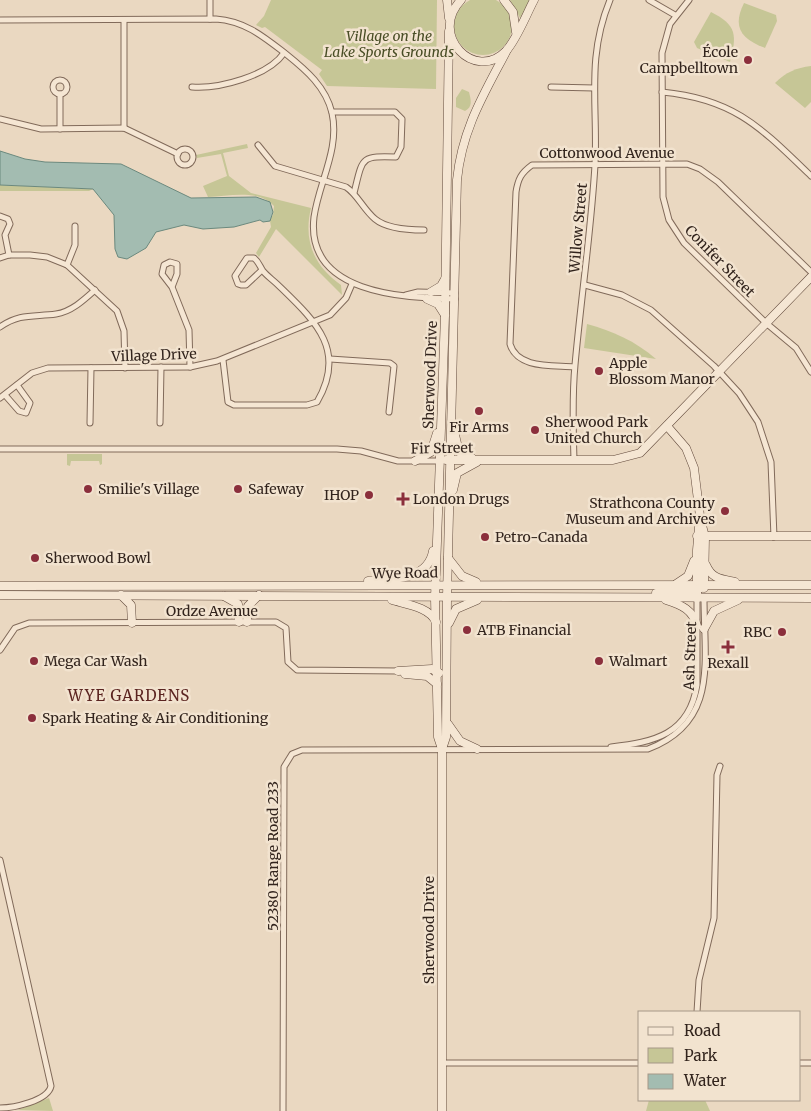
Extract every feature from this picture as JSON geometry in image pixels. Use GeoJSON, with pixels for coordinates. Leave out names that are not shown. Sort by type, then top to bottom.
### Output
{"type":"FeatureCollection","features":[{"type":"Feature","properties":{"kind":"main road","name":"Sherwood Drive"},"geometry":{"type":"LineString","coordinates":[[442,1111],[442,749],[438,737],[435,586],[446,277],[448,0]]}},
{"type":"Feature","properties":{"kind":"main road"},"geometry":{"type":"LineString","coordinates":[[449,21],[453,10],[461,0]]}},
{"type":"Feature","properties":{"kind":"main road"},"geometry":{"type":"LineString","coordinates":[[504,0],[513,12],[516,32]]}},
{"type":"Feature","properties":{"kind":"main road"},"geometry":{"type":"LineString","coordinates":[[516,32],[534,0]]}},
{"type":"Feature","properties":{"kind":"main road"},"geometry":{"type":"LineString","coordinates":[[449,31],[456,48],[471,59],[492,59],[507,50]]}},
{"type":"Feature","properties":{"kind":"main road","name":"Sherwood Drive"},"geometry":{"type":"LineString","coordinates":[[442,749],[446,737],[447,722],[447,584],[455,296],[456,180],[460,157],[472,115],[516,32]]}},
{"type":"Feature","properties":{"kind":"main road"},"geometry":{"type":"LineString","coordinates":[[445,315],[438,304],[429,296],[442,286],[446,277]]}},
{"type":"Feature","properties":{"kind":"main road","name":"Fir Street"},"geometry":{"type":"LineString","coordinates":[[440,460],[574,460],[628,457],[640,453],[811,277]]}},
{"type":"Feature","properties":{"kind":"main road"},"geometry":{"type":"LineString","coordinates":[[415,461],[432,450],[442,404]]}},
{"type":"Feature","properties":{"kind":"main road"},"geometry":{"type":"LineString","coordinates":[[452,418],[460,452],[481,460]]}},
{"type":"Feature","properties":{"kind":"main road","name":"Ash Street"},"geometry":{"type":"LineString","coordinates":[[667,426],[686,448],[696,479],[705,563],[700,591]]}},
{"type":"Feature","properties":{"kind":"main road"},"geometry":{"type":"LineString","coordinates":[[450,504],[457,473],[464,467],[481,460]]}},
{"type":"Feature","properties":{"kind":"main road"},"geometry":{"type":"LineString","coordinates":[[330,586],[406,577],[422,571],[432,559],[439,510]]}},
{"type":"Feature","properties":{"kind":"main road"},"geometry":{"type":"LineString","coordinates":[[701,536],[811,536]]}},
{"type":"Feature","properties":{"kind":"main road","name":"Ash Street"},"geometry":{"type":"LineString","coordinates":[[700,591],[697,550],[701,536]]}},
{"type":"Feature","properties":{"kind":"main road"},"geometry":{"type":"LineString","coordinates":[[673,586],[688,576],[697,550]]}},
{"type":"Feature","properties":{"kind":"main road"},"geometry":{"type":"LineString","coordinates":[[448,557],[462,576],[483,585]]}},
{"type":"Feature","properties":{"kind":"main road"},"geometry":{"type":"LineString","coordinates":[[705,563],[710,573],[715,577],[752,585]]}},
{"type":"Feature","properties":{"kind":"main road","name":"Wye Road"},"geometry":{"type":"LineString","coordinates":[[0,586],[435,586],[447,584],[673,586],[744,597],[811,598]]}},
{"type":"Feature","properties":{"kind":"main road","name":"Wye Road"},"geometry":{"type":"LineString","coordinates":[[0,595],[659,598],[752,585],[811,585]]}},
{"type":"Feature","properties":{"kind":"main road"},"geometry":{"type":"LineString","coordinates":[[620,598],[626,594],[700,591]]}},
{"type":"Feature","properties":{"kind":"main road"},"geometry":{"type":"LineString","coordinates":[[121,595],[131,605],[132,623]]}},
{"type":"Feature","properties":{"kind":"main road"},"geometry":{"type":"LineString","coordinates":[[222,595],[238,604],[243,622]]}},
{"type":"Feature","properties":{"kind":"main road"},"geometry":{"type":"LineString","coordinates":[[243,622],[248,604],[259,595]]}},
{"type":"Feature","properties":{"kind":"main road"},"geometry":{"type":"LineString","coordinates":[[381,597],[419,608],[432,615],[436,622]]}},
{"type":"Feature","properties":{"kind":"main road"},"geometry":{"type":"LineString","coordinates":[[659,598],[687,609],[695,616],[700,628],[714,611],[744,597]]}},
{"type":"Feature","properties":{"kind":"main road"},"geometry":{"type":"LineString","coordinates":[[447,627],[454,612],[460,606],[488,598]]}},
{"type":"Feature","properties":{"kind":"main road"},"geometry":{"type":"LineString","coordinates":[[398,672],[432,669],[440,674],[442,698],[447,705]]}},
{"type":"Feature","properties":{"kind":"main road"},"geometry":{"type":"LineString","coordinates":[[398,672],[406,675],[427,676],[437,684]]}},
{"type":"Feature","properties":{"kind":"main road"},"geometry":{"type":"LineString","coordinates":[[447,722],[460,741],[477,749]]}},
{"type":"Feature","properties":{"kind":"street"},"geometry":{"type":"LineString","coordinates":[[210,0],[210,19]]}},
{"type":"Feature","properties":{"kind":"street","name":"Willow Street"},"geometry":{"type":"LineString","coordinates":[[574,460],[574,367],[585,285],[595,163],[594,88],[596,43],[601,22],[610,0]]}},
{"type":"Feature","properties":{"kind":"street"},"geometry":{"type":"LineString","coordinates":[[649,0],[675,15]]}},
{"type":"Feature","properties":{"kind":"street","name":"Conifer Street"},"geometry":{"type":"LineString","coordinates":[[689,0],[675,15],[670,24],[662,53],[662,163],[665,208],[678,236],[766,323],[796,348],[811,372]]}},
{"type":"Feature","properties":{"kind":"street"},"geometry":{"type":"LineString","coordinates":[[0,20],[210,19],[229,20],[247,27],[284,53],[315,80],[332,112],[333,141],[314,217],[316,241],[320,253],[330,268],[352,284],[379,293],[405,296],[455,296]]}},
{"type":"Feature","properties":{"kind":"street"},"geometry":{"type":"LineString","coordinates":[[124,20],[124,128]]}},
{"type":"Feature","properties":{"kind":"street"},"geometry":{"type":"LineString","coordinates":[[192,87],[208,88],[265,71],[279,61],[284,53]]}},
{"type":"Feature","properties":{"kind":"street"},"geometry":{"type":"LineString","coordinates":[[551,87],[594,88]]}},
{"type":"Feature","properties":{"kind":"street"},"geometry":{"type":"LineString","coordinates":[[662,92],[706,99],[736,112],[766,133],[811,176]]}},
{"type":"Feature","properties":{"kind":"street"},"geometry":{"type":"LineString","coordinates":[[60,94],[60,129]]}},
{"type":"Feature","properties":{"kind":"street"},"geometry":{"type":"LineString","coordinates":[[332,112],[395,112],[402,119],[402,147],[396,157],[369,156],[364,160],[354,193]]}},
{"type":"Feature","properties":{"kind":"street"},"geometry":{"type":"LineString","coordinates":[[0,119],[41,129],[124,128],[178,154]]}},
{"type":"Feature","properties":{"kind":"street"},"geometry":{"type":"LineString","coordinates":[[258,145],[275,166],[338,183],[354,193],[376,220],[394,227],[424,230]]}},
{"type":"Feature","properties":{"kind":"street","name":"Cottonwood Avenue"},"geometry":{"type":"LineString","coordinates":[[574,367],[524,362],[513,354],[510,344],[516,192],[518,180],[523,171],[532,165],[595,163],[686,164],[709,175],[811,272]]}},
{"type":"Feature","properties":{"kind":"street"},"geometry":{"type":"LineString","coordinates":[[0,216],[8,219],[10,224],[2,235],[9,255]]}},
{"type":"Feature","properties":{"kind":"street"},"geometry":{"type":"LineString","coordinates":[[67,265],[75,245],[75,226]]}},
{"type":"Feature","properties":{"kind":"street"},"geometry":{"type":"LineString","coordinates":[[0,258],[9,255],[47,257],[67,265],[117,311],[122,320],[125,368]]}},
{"type":"Feature","properties":{"kind":"street"},"geometry":{"type":"LineString","coordinates":[[223,360],[228,402],[234,405],[308,405],[317,402],[324,390],[330,371],[330,359],[323,334],[313,324],[305,311],[262,270],[254,258],[248,258],[235,276],[236,280],[241,285],[246,285],[262,270]]}},
{"type":"Feature","properties":{"kind":"street"},"geometry":{"type":"LineString","coordinates":[[172,287],[177,274],[177,264],[170,262],[164,265],[162,274],[172,287],[189,330],[190,367]]}},
{"type":"Feature","properties":{"kind":"street","name":"Village Drive"},"geometry":{"type":"LineString","coordinates":[[3,397],[39,370],[190,367],[223,360],[313,324],[330,315],[339,307],[352,284]]}},
{"type":"Feature","properties":{"kind":"street"},"geometry":{"type":"LineString","coordinates":[[585,285],[622,295],[651,310],[720,372],[749,407],[765,440],[773,476],[774,537]]}},
{"type":"Feature","properties":{"kind":"street"},"geometry":{"type":"LineString","coordinates":[[0,327],[11,320],[33,314],[56,314],[74,308],[95,290]]}},
{"type":"Feature","properties":{"kind":"street"},"geometry":{"type":"LineString","coordinates":[[330,359],[390,363],[394,366],[389,412]]}},
{"type":"Feature","properties":{"kind":"street"},"geometry":{"type":"LineString","coordinates":[[160,367],[160,423]]}},
{"type":"Feature","properties":{"kind":"street"},"geometry":{"type":"LineString","coordinates":[[90,423],[91,368]]}},
{"type":"Feature","properties":{"kind":"street"},"geometry":{"type":"LineString","coordinates":[[3,397],[19,411],[26,413],[30,403],[17,385]]}},
{"type":"Feature","properties":{"kind":"street","name":"Fir Street"},"geometry":{"type":"LineString","coordinates":[[0,449],[331,449],[360,451],[390,460],[440,460]]}},
{"type":"Feature","properties":{"kind":"street","name":"Ash Street"},"geometry":{"type":"LineString","coordinates":[[442,749],[648,749],[667,742],[688,724],[695,714],[702,692],[700,591]]}},
{"type":"Feature","properties":{"kind":"street","name":"Ordze Avenue"},"geometry":{"type":"LineString","coordinates":[[0,650],[15,628],[28,623],[276,622],[284,626],[287,636],[288,662],[296,670],[398,672]]}},
{"type":"Feature","properties":{"kind":"street","name":"52380 Range Road 233"},"geometry":{"type":"LineString","coordinates":[[283,1111],[284,767],[292,754],[302,750],[442,749]]}},
{"type":"Feature","properties":{"kind":"street"},"geometry":{"type":"LineString","coordinates":[[697,1011],[699,980],[714,918],[717,775],[720,766]]}},
{"type":"Feature","properties":{"kind":"street"},"geometry":{"type":"LineString","coordinates":[[0,860],[51,1086],[47,1094],[20,1106],[0,1108]]}},
{"type":"Feature","properties":{"kind":"street"},"geometry":{"type":"LineString","coordinates":[[442,1063],[638,1063]]}},
{"type":"Feature","properties":{"kind":"green space"},"geometry":{"type":"Polygon","coordinates":[[[474,-1],[492,-1],[499,2],[507,10],[511,20],[511,32],[507,42],[499,50],[483,55],[467,50],[459,42],[454,26],[459,10],[467,2],[474,-1]]]}},
{"type":"Feature","properties":{"kind":"green space","name":"Village on the Lake Sports Grounds"},"geometry":{"type":"Polygon","coordinates":[[[271,0],[437,0],[436,89],[327,86],[319,74],[322,70],[265,27],[262,28],[256,25],[264,16],[271,0]]]}},
{"type":"Feature","properties":{"kind":"green space"},"geometry":{"type":"Polygon","coordinates":[[[510,0],[531,0],[520,18],[510,0]]]}},
{"type":"Feature","properties":{"kind":"green space"},"geometry":{"type":"Polygon","coordinates":[[[744,3],[776,15],[777,21],[765,48],[750,41],[741,31],[739,19],[744,3]]]}},
{"type":"Feature","properties":{"kind":"green space"},"geometry":{"type":"Polygon","coordinates":[[[711,12],[726,22],[733,32],[734,45],[730,62],[697,48],[694,42],[711,12]]]}},
{"type":"Feature","properties":{"kind":"green space"},"geometry":{"type":"Polygon","coordinates":[[[811,66],[811,102],[805,108],[775,83],[791,71],[811,66]]]}},
{"type":"Feature","properties":{"kind":"green space"},"geometry":{"type":"Polygon","coordinates":[[[462,89],[469,92],[471,100],[469,107],[465,111],[456,107],[456,98],[462,89]]]}},
{"type":"Feature","properties":{"kind":"green space"},"geometry":{"type":"Polygon","coordinates":[[[247,144],[248,148],[223,153],[229,176],[251,193],[311,208],[309,231],[313,252],[324,270],[341,285],[342,295],[276,229],[259,257],[256,253],[271,227],[270,221],[267,222],[273,215],[274,206],[268,201],[252,195],[208,197],[203,186],[227,176],[221,154],[197,158],[196,155],[247,144]]]}},
{"type":"Feature","properties":{"kind":"green space"},"geometry":{"type":"Polygon","coordinates":[[[0,185],[93,189],[89,191],[0,191],[0,185]]]}},
{"type":"Feature","properties":{"kind":"green space"},"geometry":{"type":"Polygon","coordinates":[[[587,324],[623,337],[656,359],[584,348],[587,324]]]}},
{"type":"Feature","properties":{"kind":"green space"},"geometry":{"type":"Polygon","coordinates":[[[67,454],[102,454],[102,464],[100,465],[99,461],[71,461],[70,466],[67,465],[67,454]]]}},
{"type":"Feature","properties":{"kind":"green space"},"geometry":{"type":"Polygon","coordinates":[[[49,1098],[53,1111],[18,1110],[49,1098]]]}},
{"type":"Feature","properties":{"kind":"green space"},"geometry":{"type":"Polygon","coordinates":[[[649,1101],[705,1101],[710,1111],[646,1111],[649,1101]]]}},
{"type":"Feature","properties":{"kind":"water"},"geometry":{"type":"Polygon","coordinates":[[[0,151],[25,159],[45,162],[121,164],[191,198],[256,197],[270,202],[273,212],[270,221],[263,222],[260,220],[234,227],[203,229],[184,225],[156,232],[146,248],[127,259],[118,257],[115,249],[114,215],[93,189],[0,185],[0,151]]]}},
{"type":"Feature","properties":{"kind":"place","name":"École Campbelltown"},"geometry":{"type":"Point","coordinates":[748,60]}},
{"type":"Feature","properties":{"kind":"place","name":"Apple Blossom Manor"},"geometry":{"type":"Point","coordinates":[599,371]}},
{"type":"Feature","properties":{"kind":"place","name":"Fir Arms"},"geometry":{"type":"Point","coordinates":[479,411]}},
{"type":"Feature","properties":{"kind":"place","name":"Sherwood Park United Church"},"geometry":{"type":"Point","coordinates":[535,430]}},
{"type":"Feature","properties":{"kind":"place","name":"Smilie's Village"},"geometry":{"type":"Point","coordinates":[88,489]}},
{"type":"Feature","properties":{"kind":"place","name":"Safeway"},"geometry":{"type":"Point","coordinates":[238,489]}},
{"type":"Feature","properties":{"kind":"place","name":"IHOP"},"geometry":{"type":"Point","coordinates":[369,495]}},
{"type":"Feature","properties":{"kind":"place","name":"London Drugs"},"geometry":{"type":"Point","coordinates":[403,499]}},
{"type":"Feature","properties":{"kind":"place","name":"Strathcona County Museum and Archives"},"geometry":{"type":"Point","coordinates":[725,511]}},
{"type":"Feature","properties":{"kind":"place","name":"Petro-Canada"},"geometry":{"type":"Point","coordinates":[485,537]}},
{"type":"Feature","properties":{"kind":"place","name":"Sherwood Bowl"},"geometry":{"type":"Point","coordinates":[35,558]}},
{"type":"Feature","properties":{"kind":"place","name":"ATB Financial"},"geometry":{"type":"Point","coordinates":[467,630]}},
{"type":"Feature","properties":{"kind":"place","name":"RBC"},"geometry":{"type":"Point","coordinates":[782,632]}},
{"type":"Feature","properties":{"kind":"place","name":"Rexall"},"geometry":{"type":"Point","coordinates":[728,647]}},
{"type":"Feature","properties":{"kind":"place","name":"Mega Car Wash"},"geometry":{"type":"Point","coordinates":[34,661]}},
{"type":"Feature","properties":{"kind":"place","name":"Walmart"},"geometry":{"type":"Point","coordinates":[599,661]}},
{"type":"Feature","properties":{"kind":"place","name":"Spark Heating & Air Conditioning"},"geometry":{"type":"Point","coordinates":[32,718]}},
{"type":"Feature","properties":{"kind":"district","name":"WYE GARDENS"},"geometry":{"type":"Point","coordinates":[129,696]}}]}
